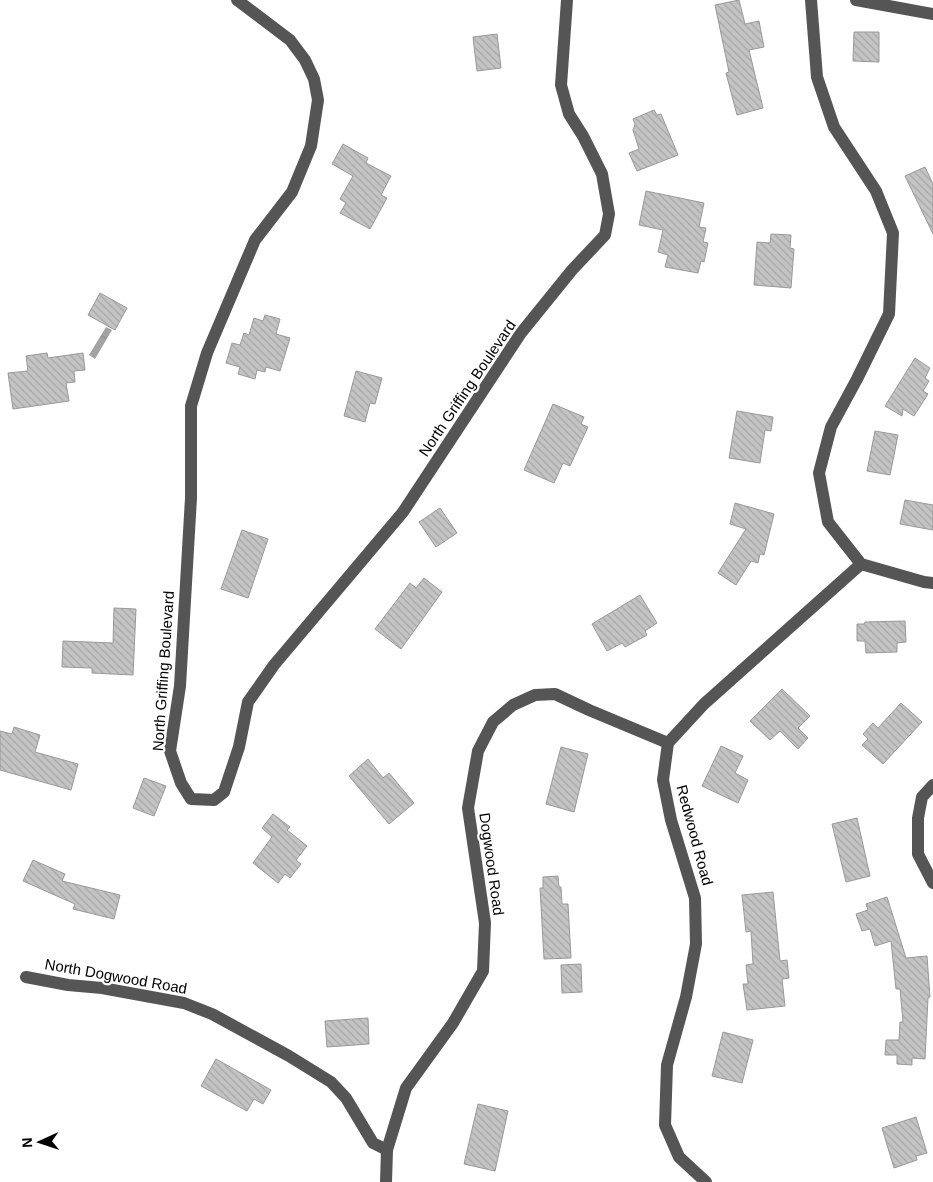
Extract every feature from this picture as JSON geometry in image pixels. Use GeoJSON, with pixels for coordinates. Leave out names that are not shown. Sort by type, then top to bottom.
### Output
{"type":"FeatureCollection","features":[{"type":"Feature","properties":{"kind":"street","name":"North Griffing Boulevard"},"geometry":{"type":"LineString","coordinates":[[237,0],[290,40],[305,60],[314,79],[318,100],[311,146],[292,192],[255,240],[207,353],[191,406],[191,498],[180,686],[170,751],[181,783],[191,799],[214,800],[224,792],[239,747],[248,702],[274,665],[403,512],[522,333],[572,270],[605,235],[610,214],[602,174],[583,136],[569,114],[561,84],[567,0]]}},
{"type":"Feature","properties":{"kind":"street"},"geometry":{"type":"LineString","coordinates":[[811,0],[817,77],[834,127],[876,191],[893,233],[889,314],[831,427],[820,473],[828,522],[860,564],[933,583]]}},
{"type":"Feature","properties":{"kind":"street"},"geometry":{"type":"LineString","coordinates":[[856,0],[933,14]]}},
{"type":"Feature","properties":{"kind":"street"},"geometry":{"type":"LineString","coordinates":[[668,743],[704,704],[860,564]]}},
{"type":"Feature","properties":{"kind":"street","name":"Dogwood Road"},"geometry":{"type":"LineString","coordinates":[[386,1182],[387,1150],[406,1088],[453,1023],[483,971],[485,922],[468,808],[478,751],[493,722],[513,705],[535,695],[554,694],[668,743]]}},
{"type":"Feature","properties":{"kind":"street","name":"Redwood Road"},"geometry":{"type":"LineString","coordinates":[[668,743],[663,780],[671,820],[695,898],[696,944],[686,997],[667,1064],[665,1125],[679,1157],[706,1182]]}},
{"type":"Feature","properties":{"kind":"street"},"geometry":{"type":"LineString","coordinates":[[933,785],[922,797],[918,818],[918,854],[933,883]]}},
{"type":"Feature","properties":{"kind":"street","name":"North Dogwood Road"},"geometry":{"type":"LineString","coordinates":[[26,977],[184,1003],[212,1014],[282,1052],[331,1082],[346,1098],[373,1143],[387,1150]]}},
{"type":"Feature","properties":{"kind":"water"},"geometry":{"type":"Polygon","coordinates":[[[106,327],[112,330],[95,359],[89,355],[106,327]]]}},
{"type":"Feature","properties":{"kind":"building"},"geometry":{"type":"Polygon","coordinates":[[[739,0],[745,24],[759,21],[764,47],[749,50],[763,108],[737,115],[726,73],[729,72],[715,5],[739,0]]]}},
{"type":"Feature","properties":{"kind":"building"},"geometry":{"type":"Polygon","coordinates":[[[854,32],[879,32],[879,62],[853,61],[854,32]]]}},
{"type":"Feature","properties":{"kind":"building"},"geometry":{"type":"Polygon","coordinates":[[[497,34],[501,68],[477,71],[473,37],[497,34]]]}},
{"type":"Feature","properties":{"kind":"building"},"geometry":{"type":"Polygon","coordinates":[[[654,110],[657,115],[661,114],[678,155],[637,171],[629,153],[639,149],[633,130],[635,124],[633,119],[654,110]]]}},
{"type":"Feature","properties":{"kind":"building"},"geometry":{"type":"Polygon","coordinates":[[[343,144],[368,158],[366,163],[391,176],[381,195],[387,198],[370,229],[340,213],[346,203],[340,199],[353,176],[332,164],[343,144]]]}},
{"type":"Feature","properties":{"kind":"building"},"geometry":{"type":"Polygon","coordinates":[[[925,167],[933,184],[933,234],[905,176],[925,167]]]}},
{"type":"Feature","properties":{"kind":"building"},"geometry":{"type":"Polygon","coordinates":[[[646,191],[704,203],[699,227],[706,228],[703,242],[708,243],[704,262],[701,261],[698,273],[665,267],[668,255],[658,252],[663,230],[639,225],[646,191]]]}},
{"type":"Feature","properties":{"kind":"building"},"geometry":{"type":"Polygon","coordinates":[[[771,234],[791,235],[790,248],[794,249],[791,288],[754,285],[757,242],[770,243],[771,234]]]}},
{"type":"Feature","properties":{"kind":"building"},"geometry":{"type":"Polygon","coordinates":[[[100,293],[127,308],[115,330],[88,315],[100,293]]]}},
{"type":"Feature","properties":{"kind":"building"},"geometry":{"type":"Polygon","coordinates":[[[265,315],[280,319],[276,334],[290,338],[280,371],[266,367],[265,372],[257,370],[255,379],[238,374],[240,367],[226,363],[232,343],[240,345],[244,333],[249,335],[254,318],[263,321],[265,315]]]}},
{"type":"Feature","properties":{"kind":"building"},"geometry":{"type":"Polygon","coordinates":[[[47,353],[48,358],[83,353],[85,370],[74,371],[75,382],[66,383],[69,401],[13,409],[8,373],[28,371],[26,356],[47,353]]]}},
{"type":"Feature","properties":{"kind":"building"},"geometry":{"type":"Polygon","coordinates":[[[915,358],[930,368],[925,378],[929,381],[923,391],[928,394],[914,416],[903,409],[902,416],[885,406],[915,358]]]}},
{"type":"Feature","properties":{"kind":"building"},"geometry":{"type":"Polygon","coordinates":[[[356,371],[382,378],[375,404],[370,403],[365,422],[344,416],[356,371]]]}},
{"type":"Feature","properties":{"kind":"building"},"geometry":{"type":"Polygon","coordinates":[[[553,404],[584,417],[581,424],[588,427],[570,466],[563,463],[554,483],[524,470],[553,404]]]}},
{"type":"Feature","properties":{"kind":"building"},"geometry":{"type":"Polygon","coordinates":[[[737,411],[773,417],[771,431],[765,430],[760,463],[729,458],[737,411]]]}},
{"type":"Feature","properties":{"kind":"building"},"geometry":{"type":"Polygon","coordinates":[[[875,431],[898,435],[890,475],[867,471],[875,431]]]}},
{"type":"Feature","properties":{"kind":"building"},"geometry":{"type":"Polygon","coordinates":[[[905,500],[933,505],[933,530],[900,524],[905,500]]]}},
{"type":"Feature","properties":{"kind":"building"},"geometry":{"type":"Polygon","coordinates":[[[735,503],[774,514],[764,555],[760,554],[758,563],[751,561],[736,585],[718,573],[746,529],[730,524],[735,503]]]}},
{"type":"Feature","properties":{"kind":"building"},"geometry":{"type":"Polygon","coordinates":[[[440,508],[457,533],[436,547],[419,522],[440,508]]]}},
{"type":"Feature","properties":{"kind":"building"},"geometry":{"type":"Polygon","coordinates":[[[242,530],[268,539],[248,598],[221,589],[242,530]]]}},
{"type":"Feature","properties":{"kind":"building"},"geometry":{"type":"Polygon","coordinates":[[[424,578],[442,592],[401,649],[375,629],[410,583],[416,588],[424,578]]]}},
{"type":"Feature","properties":{"kind":"building"},"geometry":{"type":"Polygon","coordinates":[[[640,595],[657,623],[645,631],[647,635],[625,647],[622,643],[607,651],[592,624],[640,595]]]}},
{"type":"Feature","properties":{"kind":"building"},"geometry":{"type":"Polygon","coordinates":[[[114,608],[136,609],[133,675],[92,673],[92,668],[62,667],[63,641],[113,643],[114,608]]]}},
{"type":"Feature","properties":{"kind":"building"},"geometry":{"type":"Polygon","coordinates":[[[905,621],[906,642],[897,643],[897,652],[866,653],[865,641],[857,641],[857,624],[905,621]]]}},
{"type":"Feature","properties":{"kind":"building"},"geometry":{"type":"Polygon","coordinates":[[[782,689],[810,716],[798,728],[808,738],[798,749],[780,731],[770,740],[750,721],[782,689]]]}},
{"type":"Feature","properties":{"kind":"building"},"geometry":{"type":"Polygon","coordinates":[[[901,703],[922,722],[883,764],[862,745],[868,739],[863,734],[873,723],[878,728],[901,703]]]}},
{"type":"Feature","properties":{"kind":"building"},"geometry":{"type":"Polygon","coordinates":[[[14,727],[40,735],[35,752],[78,764],[71,790],[0,770],[0,731],[12,734],[14,727]]]}},
{"type":"Feature","properties":{"kind":"building"},"geometry":{"type":"Polygon","coordinates":[[[721,746],[743,756],[735,773],[748,780],[738,803],[702,786],[721,746]]]}},
{"type":"Feature","properties":{"kind":"building"},"geometry":{"type":"Polygon","coordinates":[[[561,747],[588,754],[574,812],[546,804],[561,747]]]}},
{"type":"Feature","properties":{"kind":"building"},"geometry":{"type":"Polygon","coordinates":[[[368,759],[383,778],[389,773],[414,803],[389,824],[349,776],[368,759]]]}},
{"type":"Feature","properties":{"kind":"building"},"geometry":{"type":"Polygon","coordinates":[[[144,778],[166,786],[154,816],[133,808],[144,778]]]}},
{"type":"Feature","properties":{"kind":"building"},"geometry":{"type":"Polygon","coordinates":[[[273,814],[290,827],[287,830],[307,846],[296,860],[301,864],[290,878],[285,874],[278,883],[253,863],[272,837],[262,828],[273,814]]]}},
{"type":"Feature","properties":{"kind":"building"},"geometry":{"type":"Polygon","coordinates":[[[857,818],[870,876],[846,882],[832,824],[857,818]]]}},
{"type":"Feature","properties":{"kind":"building"},"geometry":{"type":"Polygon","coordinates":[[[33,860],[65,874],[62,881],[120,895],[114,919],[73,909],[75,904],[23,881],[33,860]]]}},
{"type":"Feature","properties":{"kind":"building"},"geometry":{"type":"Polygon","coordinates":[[[558,876],[562,904],[568,904],[571,958],[544,959],[540,888],[543,888],[543,877],[558,876]]]}},
{"type":"Feature","properties":{"kind":"building"},"geometry":{"type":"Polygon","coordinates":[[[773,892],[780,961],[787,960],[789,978],[782,979],[785,1006],[747,1010],[743,984],[748,984],[746,965],[753,964],[751,931],[746,932],[742,895],[773,892]]]}},
{"type":"Feature","properties":{"kind":"building"},"geometry":{"type":"Polygon","coordinates":[[[887,897],[906,958],[927,956],[930,997],[928,998],[925,1059],[912,1058],[912,1065],[897,1064],[897,1055],[885,1055],[886,1040],[899,1040],[900,1022],[903,1022],[900,989],[896,989],[891,941],[875,946],[870,929],[862,931],[856,914],[868,910],[866,904],[887,897]]]}},
{"type":"Feature","properties":{"kind":"building"},"geometry":{"type":"Polygon","coordinates":[[[581,964],[582,992],[562,993],[561,965],[581,964]]]}},
{"type":"Feature","properties":{"kind":"building"},"geometry":{"type":"Polygon","coordinates":[[[368,1018],[369,1044],[327,1047],[325,1021],[368,1018]]]}},
{"type":"Feature","properties":{"kind":"building"},"geometry":{"type":"Polygon","coordinates":[[[723,1032],[753,1040],[742,1083],[712,1076],[723,1032]]]}},
{"type":"Feature","properties":{"kind":"building"},"geometry":{"type":"Polygon","coordinates":[[[216,1059],[271,1090],[263,1104],[254,1099],[247,1111],[201,1086],[216,1059]]]}},
{"type":"Feature","properties":{"kind":"building"},"geometry":{"type":"Polygon","coordinates":[[[478,1104],[508,1111],[495,1171],[464,1164],[478,1104]]]}},
{"type":"Feature","properties":{"kind":"building"},"geometry":{"type":"Polygon","coordinates":[[[916,1117],[927,1153],[916,1156],[917,1160],[894,1168],[882,1128],[916,1117]]]}}]}
